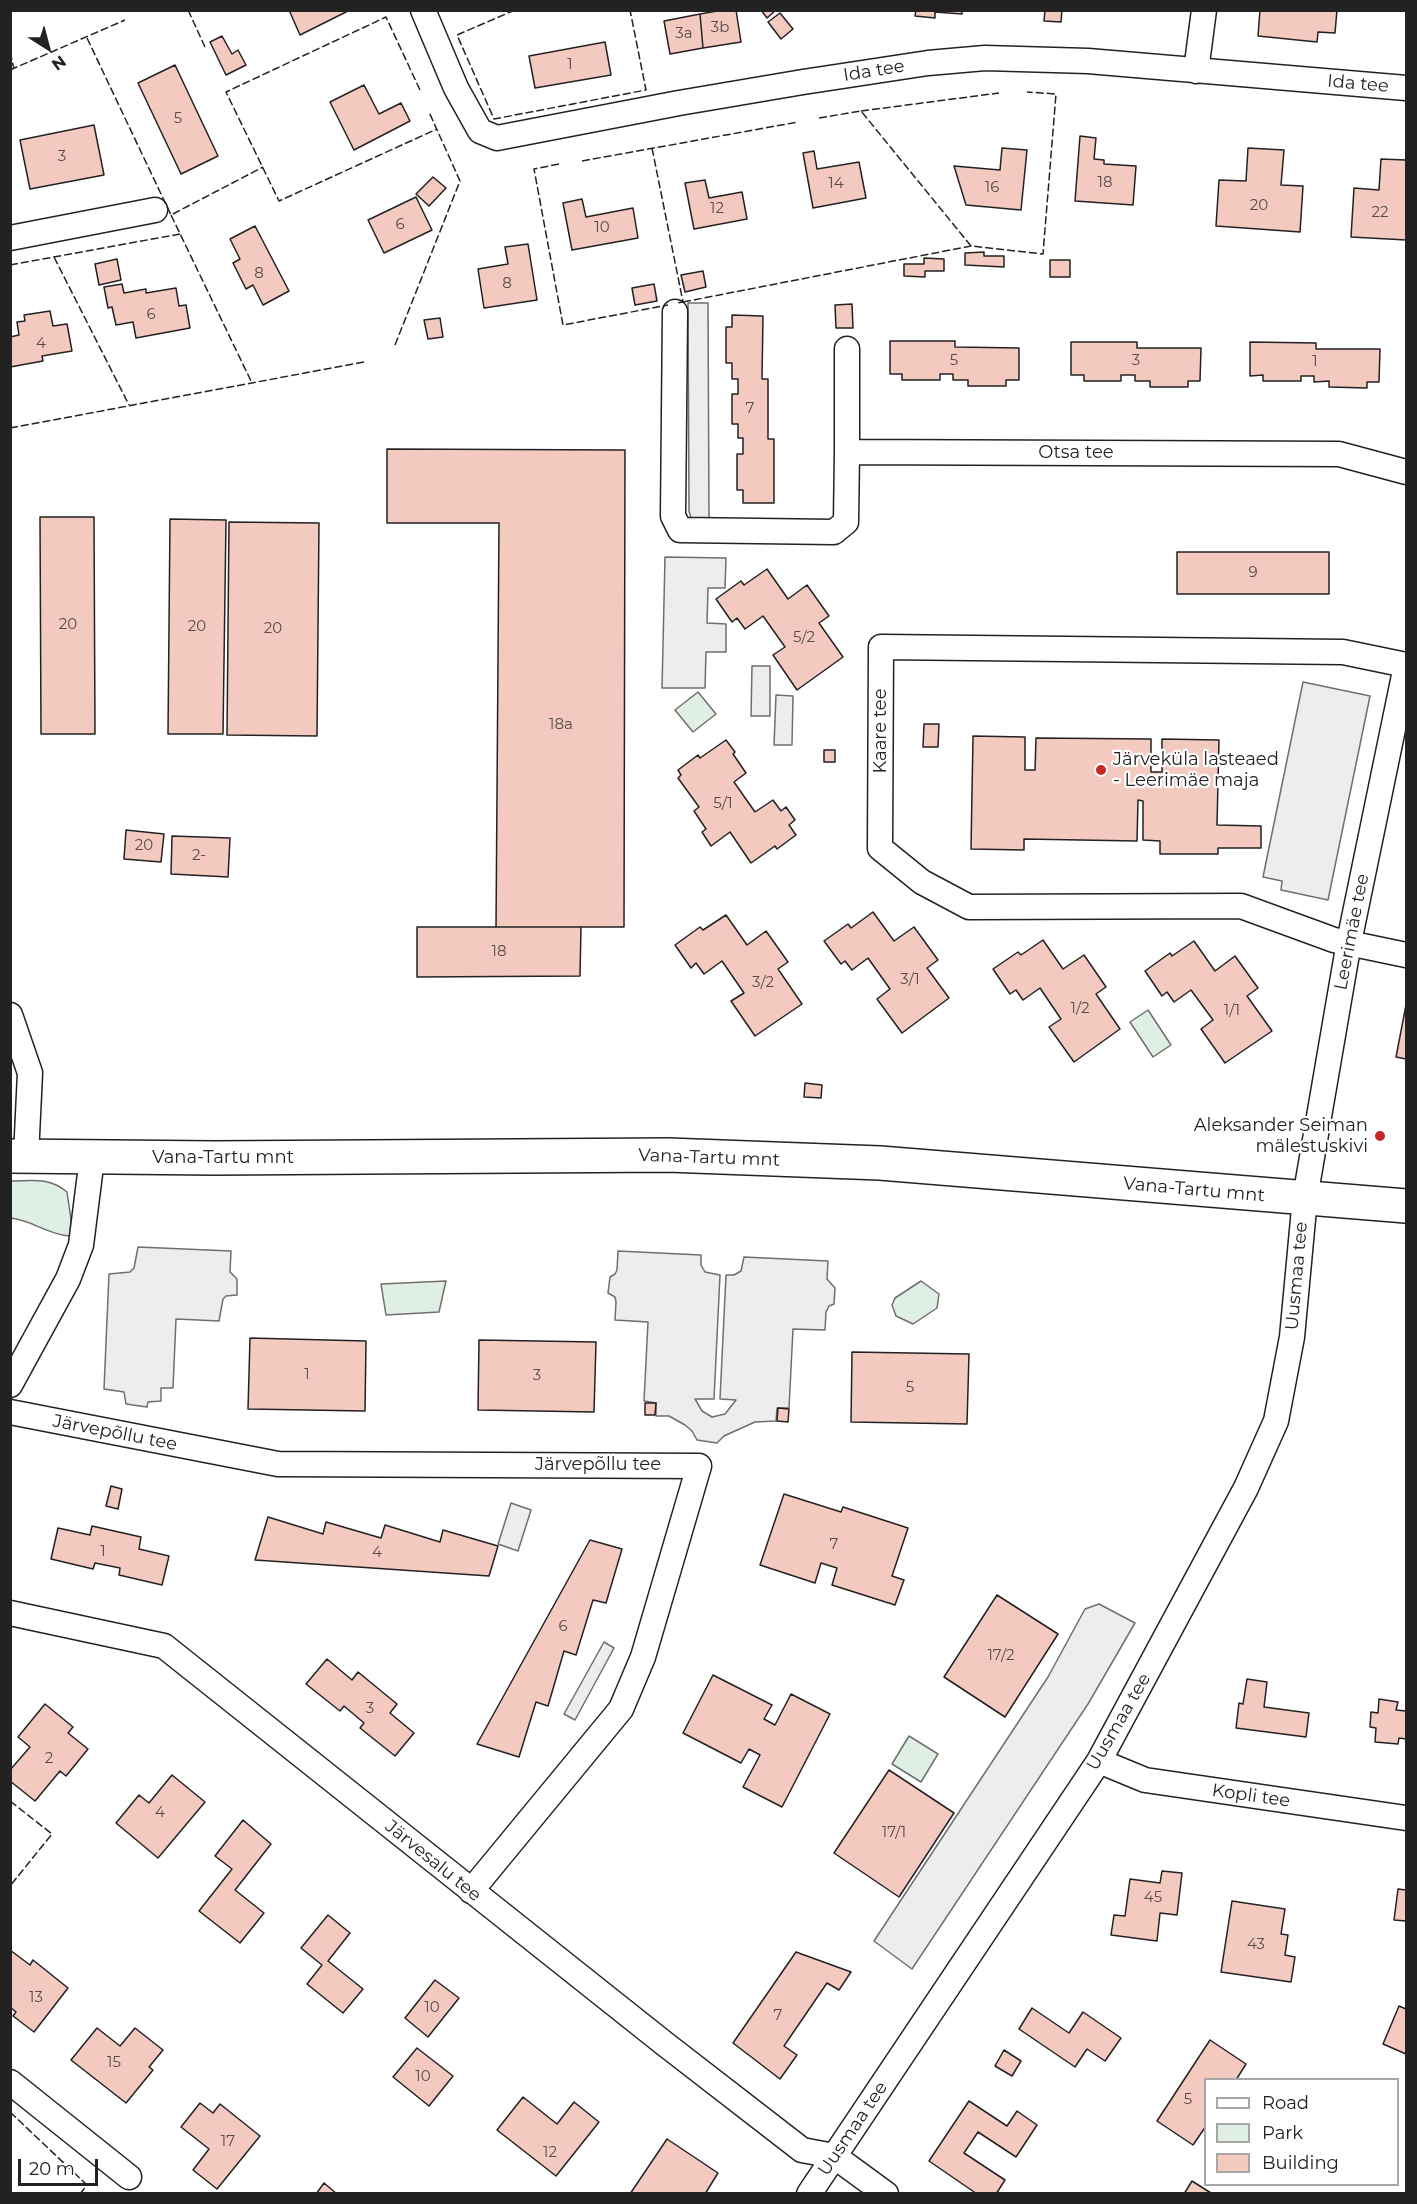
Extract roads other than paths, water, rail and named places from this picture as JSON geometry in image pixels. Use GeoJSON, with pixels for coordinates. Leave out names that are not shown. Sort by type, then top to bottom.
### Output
{"type":"FeatureCollection","features":[{"type":"Feature","properties":{"kind":"street","name":"Ida tee"},"geometry":{"type":"LineString","coordinates":[[423,10],[456,87],[480,131],[497,138],[679,103],[928,63],[985,58],[1088,61],[1407,88]]}},
{"type":"Feature","properties":{"kind":"street"},"geometry":{"type":"LineString","coordinates":[[1196,71],[1204,10]]}},
{"type":"Feature","properties":{"kind":"street"},"geometry":{"type":"LineString","coordinates":[[10,238],[155,210]]}},
{"type":"Feature","properties":{"kind":"street"},"geometry":{"type":"LineString","coordinates":[[675,312],[673,516],[680,530],[834,532],[846,522],[847,350]]}},
{"type":"Feature","properties":{"kind":"street","name":"Otsa tee"},"geometry":{"type":"LineString","coordinates":[[847,452],[1339,454],[1407,472]]}},
{"type":"Feature","properties":{"kind":"street","name":"Kaare tee"},"geometry":{"type":"LineString","coordinates":[[1349,942],[1334,940],[1241,906],[969,907],[922,882],[880,848],[881,647],[1342,652],[1407,666]]}},
{"type":"Feature","properties":{"kind":"street","name":"Leerimäe tee"},"geometry":{"type":"LineString","coordinates":[[1305,1198],[1349,942],[1402,712],[1407,666]]}},
{"type":"Feature","properties":{"kind":"street"},"geometry":{"type":"LineString","coordinates":[[1349,942],[1407,954]]}},
{"type":"Feature","properties":{"kind":"street"},"geometry":{"type":"LineString","coordinates":[[10,1015],[30,1073],[18,1156]]}},
{"type":"Feature","properties":{"kind":"street","name":"Vana-Tartu mnt"},"geometry":{"type":"LineString","coordinates":[[18,1156],[92,1158],[668,1155],[880,1163],[1407,1206]]}},
{"type":"Feature","properties":{"kind":"street"},"geometry":{"type":"LineString","coordinates":[[10,1385],[68,1279],[81,1245],[92,1158]]}},
{"type":"Feature","properties":{"kind":"street","name":"Uusmaa tee"},"geometry":{"type":"LineString","coordinates":[[809,2193],[1099,1761],[1246,1488],[1276,1421],[1292,1337],[1305,1198]]}},
{"type":"Feature","properties":{"kind":"street","name":"Järvepõllu tee"},"geometry":{"type":"LineString","coordinates":[[10,1412],[278,1464],[699,1466],[643,1657],[621,1709],[471,1891]]}},
{"type":"Feature","properties":{"kind":"street","name":"Järvesalu tee"},"geometry":{"type":"LineString","coordinates":[[10,1613],[164,1646],[664,2044],[802,2150],[834,2156]]}},
{"type":"Feature","properties":{"kind":"street","name":"Kopli tee"},"geometry":{"type":"LineString","coordinates":[[1099,1761],[1145,1780],[1407,1818]]}},
{"type":"Feature","properties":{"kind":"street"},"geometry":{"type":"LineString","coordinates":[[10,2082],[129,2177]]}},
{"type":"Feature","properties":{"kind":"street"},"geometry":{"type":"LineString","coordinates":[[834,2156],[886,2193]]}},
{"type":"Feature","properties":{"kind":"place","name":"Järveküla lasteaed - Leerimäe maja"},"geometry":{"type":"Point","coordinates":[1101,770]}},
{"type":"Feature","properties":{"kind":"place","name":"Aleksander Seiman mälestuskivi"},"geometry":{"type":"Point","coordinates":[1380,1136]}}]}
